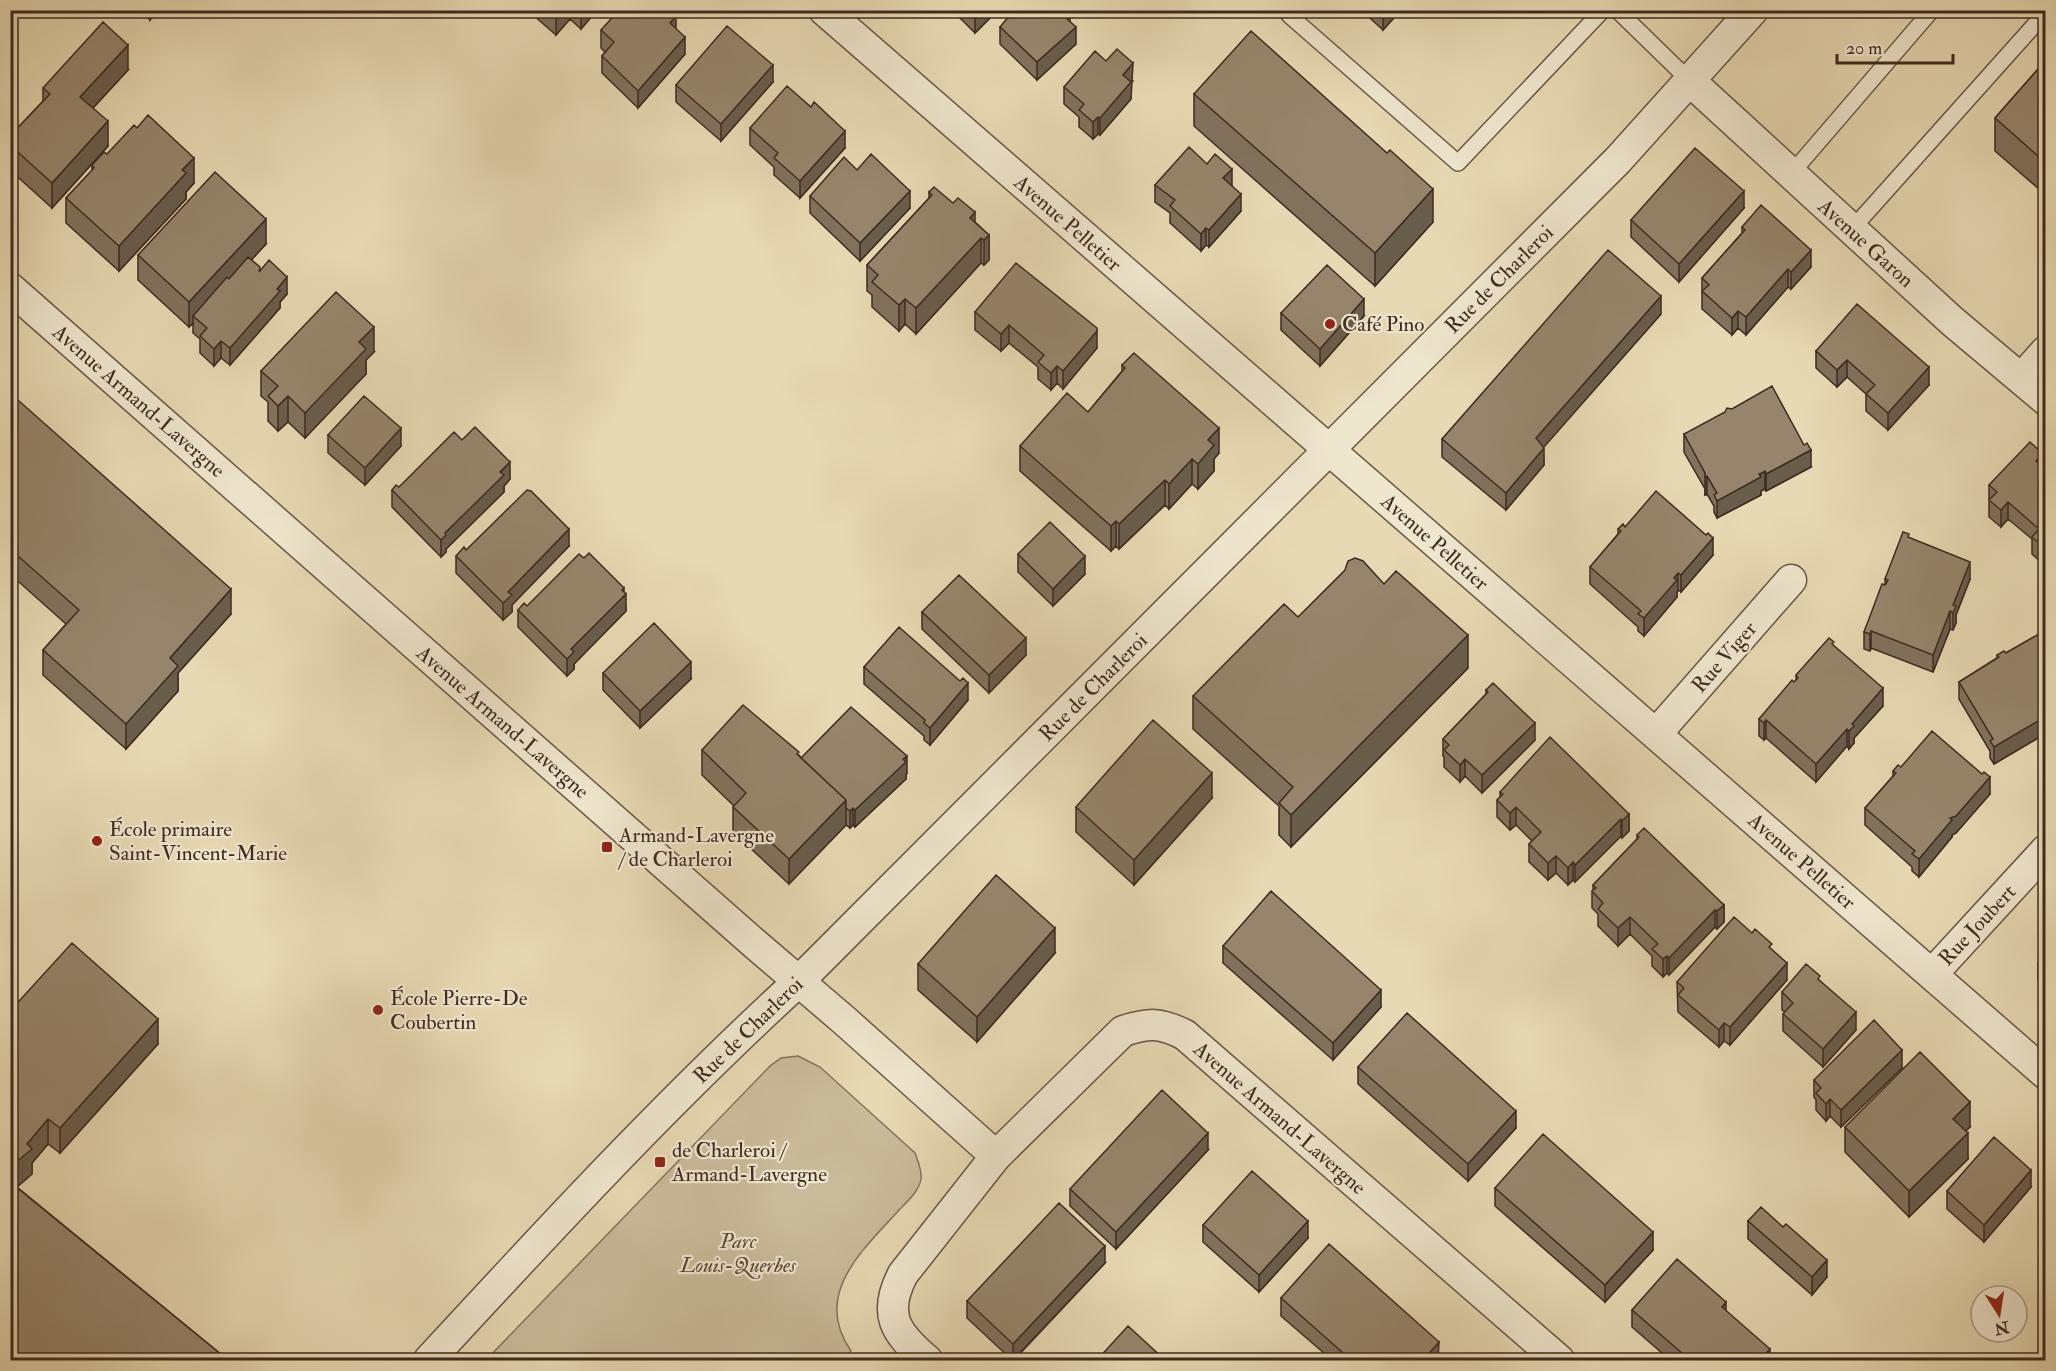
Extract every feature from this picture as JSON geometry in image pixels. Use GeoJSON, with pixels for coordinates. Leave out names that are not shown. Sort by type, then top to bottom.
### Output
{"type":"FeatureCollection","features":[{"type":"Feature","properties":{"kind":"street","name":"Avenue Pelletier"},"geometry":{"type":"LineString","coordinates":[[824,10],[2046,1074]]}},
{"type":"Feature","properties":{"kind":"street","name":"Rue de Charleroi"},"geometry":{"type":"LineString","coordinates":[[429,1360],[551,1228],[741,1034],[798,982],[1618,160],[1753,10]]}},
{"type":"Feature","properties":{"kind":"street","name":"Avenue Garon"},"geometry":{"type":"LineString","coordinates":[[1690,81],[1952,321],[2046,400]]}},
{"type":"Feature","properties":{"kind":"street","name":"Avenue Armand-Lavergne"},"geometry":{"type":"LineString","coordinates":[[10,288],[996,1156]]}},
{"type":"Feature","properties":{"kind":"street"},"geometry":{"type":"LineString","coordinates":[[2021,379],[2046,351]]}},
{"type":"Feature","properties":{"kind":"street","name":"Rue Viger"},"geometry":{"type":"LineString","coordinates":[[1656,734],[1791,580]]}},
{"type":"Feature","properties":{"kind":"street","name":"Rue Joubert"},"geometry":{"type":"LineString","coordinates":[[1932,974],[2046,850]]}},
{"type":"Feature","properties":{"kind":"street","name":"Avenue Armand-Lavergne"},"geometry":{"type":"LineString","coordinates":[[927,1360],[898,1330],[891,1313],[893,1294],[903,1274],[996,1156],[1123,1031],[1144,1024],[1166,1025],[1194,1042],[1559,1360]]}},
{"type":"Feature","properties":{"kind":"lane"},"geometry":{"type":"LineString","coordinates":[[1289,15],[1458,163],[1603,10]]}},
{"type":"Feature","properties":{"kind":"lane"},"geometry":{"type":"LineString","coordinates":[[1617,10],[1690,81]]}},
{"type":"Feature","properties":{"kind":"lane"},"geometry":{"type":"LineString","coordinates":[[1790,175],[1932,10]]}},
{"type":"Feature","properties":{"kind":"lane"},"geometry":{"type":"LineString","coordinates":[[1852,229],[2046,12]]}},
{"type":"Feature","properties":{"kind":"green space","name":"Parc Louis-Querbes"},"geometry":{"type":"Polygon","coordinates":[[[798,1056],[820,1067],[915,1153],[921,1172],[916,1192],[858,1256],[839,1292],[837,1310],[840,1330],[851,1351],[842,1360],[486,1360],[770,1066],[781,1058],[798,1056]]]}},
{"type":"Feature","properties":{"kind":"building"},"geometry":{"type":"Polygon","coordinates":[[[619,10],[670,10],[676,16],[670,23],[685,37],[638,91],[602,56],[614,42],[601,30],[619,10]]]}},
{"type":"Feature","properties":{"kind":"building"},"geometry":{"type":"Polygon","coordinates":[[[1014,10],[1068,10],[1070,12],[1065,17],[1076,27],[1037,62],[1000,27],[1014,10]]]}},
{"type":"Feature","properties":{"kind":"building"},"geometry":{"type":"Polygon","coordinates":[[[103,22],[128,45],[80,97],[108,121],[52,183],[10,145],[10,136],[50,94],[43,88],[103,22]]]}},
{"type":"Feature","properties":{"kind":"building"},"geometry":{"type":"Polygon","coordinates":[[[727,26],[773,65],[721,124],[676,85],[727,26]]]}},
{"type":"Feature","properties":{"kind":"building"},"geometry":{"type":"Polygon","coordinates":[[[1251,31],[1387,153],[1390,150],[1433,189],[1375,253],[1194,94],[1251,31]]]}},
{"type":"Feature","properties":{"kind":"building"},"geometry":{"type":"Polygon","coordinates":[[[1117,49],[1133,63],[1123,75],[1131,82],[1100,118],[1098,117],[1093,122],[1079,110],[1084,104],[1064,87],[1095,51],[1106,61],[1117,49]]]}},
{"type":"Feature","properties":{"kind":"building"},"geometry":{"type":"Polygon","coordinates":[[[2046,60],[2046,163],[1995,118],[2046,60]]]}},
{"type":"Feature","properties":{"kind":"building"},"geometry":{"type":"Polygon","coordinates":[[[787,86],[811,107],[814,102],[845,131],[800,181],[774,158],[778,153],[750,128],[787,86]]]}},
{"type":"Feature","properties":{"kind":"building"},"geometry":{"type":"Polygon","coordinates":[[[148,115],[194,158],[182,170],[186,173],[119,246],[66,198],[94,168],[92,165],[104,152],[107,154],[134,125],[137,128],[148,115]]]}},
{"type":"Feature","properties":{"kind":"building"},"geometry":{"type":"Polygon","coordinates":[[[1189,147],[1207,164],[1215,154],[1232,169],[1223,178],[1241,194],[1209,230],[1206,228],[1201,234],[1170,206],[1175,200],[1155,185],[1189,147]]]}},
{"type":"Feature","properties":{"kind":"building"},"geometry":{"type":"Polygon","coordinates":[[[1695,148],[1744,191],[1679,264],[1631,220],[1695,148]]]}},
{"type":"Feature","properties":{"kind":"building"},"geometry":{"type":"Polygon","coordinates":[[[871,154],[910,191],[860,243],[810,196],[844,157],[857,170],[871,154]]]}},
{"type":"Feature","properties":{"kind":"building"},"geometry":{"type":"Polygon","coordinates":[[[215,172],[266,219],[189,302],[138,255],[215,172]]]}},
{"type":"Feature","properties":{"kind":"building"},"geometry":{"type":"Polygon","coordinates":[[[934,187],[953,203],[958,198],[975,212],[970,218],[989,235],[984,240],[981,238],[916,308],[905,299],[899,305],[872,282],[878,275],[867,265],[932,195],[929,192],[934,187]]]}},
{"type":"Feature","properties":{"kind":"building"},"geometry":{"type":"Polygon","coordinates":[[[1761,205],[1811,250],[1791,272],[1788,269],[1746,317],[1738,311],[1732,318],[1702,291],[1709,285],[1702,278],[1745,230],[1742,227],[1761,205]]]}},
{"type":"Feature","properties":{"kind":"building"},"geometry":{"type":"Polygon","coordinates":[[[1608,250],[1661,296],[1536,438],[1544,448],[1506,493],[1442,439],[1608,250]]]}},
{"type":"Feature","properties":{"kind":"building"},"geometry":{"type":"Polygon","coordinates":[[[248,257],[260,267],[259,272],[269,260],[287,277],[277,289],[280,291],[230,348],[221,341],[214,349],[200,336],[207,328],[193,316],[248,257]]]}},
{"type":"Feature","properties":{"kind":"building"},"geometry":{"type":"Polygon","coordinates":[[[1016,263],[1097,328],[1097,331],[1063,371],[1057,366],[1051,373],[1038,362],[1044,355],[1009,325],[1001,334],[975,312],[1016,263]]]}},
{"type":"Feature","properties":{"kind":"building"},"geometry":{"type":"Polygon","coordinates":[[[1327,265],[1364,299],[1320,349],[1281,313],[1327,265]]]}},
{"type":"Feature","properties":{"kind":"building"},"geometry":{"type":"Polygon","coordinates":[[[336,292],[374,327],[359,342],[366,349],[305,413],[288,396],[278,406],[268,396],[278,386],[261,371],[336,292]]]}},
{"type":"Feature","properties":{"kind":"building"},"geometry":{"type":"Polygon","coordinates":[[[1857,304],[1929,367],[1888,413],[1866,394],[1875,385],[1847,360],[1837,370],[1816,351],[1857,304]]]}},
{"type":"Feature","properties":{"kind":"building"},"geometry":{"type":"Polygon","coordinates":[[[1134,353],[1219,428],[1208,440],[1214,445],[1198,464],[1192,459],[1169,484],[1165,480],[1119,524],[1116,521],[1111,526],[1020,446],[1067,393],[1088,412],[1125,368],[1122,365],[1134,353]]]}},
{"type":"Feature","properties":{"kind":"building"},"geometry":{"type":"Polygon","coordinates":[[[1772,386],[1804,445],[1807,443],[1811,450],[1766,474],[1765,471],[1759,474],[1761,477],[1717,501],[1714,495],[1717,493],[1707,476],[1705,477],[1684,434],[1725,412],[1727,408],[1732,409],[1772,386]]]}},
{"type":"Feature","properties":{"kind":"building"},"geometry":{"type":"Polygon","coordinates":[[[10,393],[231,589],[170,658],[178,666],[126,724],[43,650],[79,610],[10,549],[10,393]]]}},
{"type":"Feature","properties":{"kind":"building"},"geometry":{"type":"Polygon","coordinates":[[[364,396],[401,428],[365,468],[328,435],[364,396]]]}},
{"type":"Feature","properties":{"kind":"building"},"geometry":{"type":"Polygon","coordinates":[[[475,427],[510,462],[500,472],[504,475],[445,533],[446,535],[441,540],[392,490],[396,485],[399,487],[454,432],[462,440],[475,427]]]}},
{"type":"Feature","properties":{"kind":"building"},"geometry":{"type":"Polygon","coordinates":[[[2030,442],[2043,454],[2036,461],[2046,469],[2046,544],[2043,547],[2032,537],[2039,529],[2008,502],[2001,510],[1989,500],[1997,492],[1989,485],[2030,442]]]}},
{"type":"Feature","properties":{"kind":"building"},"geometry":{"type":"Polygon","coordinates":[[[527,490],[531,491],[569,529],[508,592],[512,595],[503,603],[456,556],[464,547],[466,550],[527,490]]]}},
{"type":"Feature","properties":{"kind":"building"},"geometry":{"type":"Polygon","coordinates":[[[1656,491],[1706,535],[1708,533],[1713,538],[1681,575],[1678,573],[1674,578],[1677,580],[1644,618],[1638,614],[1641,611],[1590,567],[1621,531],[1618,529],[1623,524],[1625,527],[1656,491]]]}},
{"type":"Feature","properties":{"kind":"building"},"geometry":{"type":"Polygon","coordinates":[[[1050,522],[1085,556],[1053,589],[1018,554],[1050,522]]]}},
{"type":"Feature","properties":{"kind":"building"},"geometry":{"type":"Polygon","coordinates":[[[1903,532],[1909,534],[1908,537],[1970,562],[1953,605],[1956,606],[1953,613],[1950,611],[1933,655],[1871,631],[1870,634],[1864,632],[1882,584],[1885,585],[1888,580],[1885,579],[1903,532]]]}},
{"type":"Feature","properties":{"kind":"building"},"geometry":{"type":"Polygon","coordinates":[[[589,553],[624,588],[622,590],[626,594],[571,649],[574,652],[567,659],[518,610],[524,603],[527,606],[579,554],[584,558],[589,553]]]}},
{"type":"Feature","properties":{"kind":"building"},"geometry":{"type":"Polygon","coordinates":[[[1355,558],[1363,561],[1384,584],[1396,571],[1468,635],[1291,815],[1279,803],[1293,787],[1193,696],[1284,604],[1298,617],[1345,570],[1348,561],[1355,558]]]}},
{"type":"Feature","properties":{"kind":"building"},"geometry":{"type":"Polygon","coordinates":[[[959,575],[1026,638],[989,675],[922,612],[959,575]]]}},
{"type":"Feature","properties":{"kind":"building"},"geometry":{"type":"Polygon","coordinates":[[[654,623],[691,662],[640,711],[603,673],[654,623]]]}},
{"type":"Feature","properties":{"kind":"building"},"geometry":{"type":"Polygon","coordinates":[[[899,627],[960,681],[963,678],[968,683],[930,728],[924,723],[925,720],[864,667],[899,627]]]}},
{"type":"Feature","properties":{"kind":"building"},"geometry":{"type":"Polygon","coordinates":[[[2046,630],[2046,716],[2043,714],[2039,716],[2038,721],[1994,747],[1990,741],[1993,739],[1959,682],[1999,657],[1997,655],[2004,651],[2006,653],[2046,630]]]}},
{"type":"Feature","properties":{"kind":"building"},"geometry":{"type":"Polygon","coordinates":[[[1829,638],[1834,642],[1832,644],[1883,688],[1852,724],[1854,726],[1849,731],[1847,729],[1816,764],[1766,720],[1764,723],[1759,719],[1792,680],[1794,682],[1798,678],[1796,675],[1829,638]]]}},
{"type":"Feature","properties":{"kind":"building"},"geometry":{"type":"Polygon","coordinates":[[[1493,683],[1535,723],[1482,775],[1465,759],[1460,765],[1444,750],[1449,745],[1443,739],[1488,692],[1486,690],[1493,683]]]}},
{"type":"Feature","properties":{"kind":"building"},"geometry":{"type":"Polygon","coordinates":[[[743,705],[799,752],[797,754],[846,800],[789,859],[733,807],[746,793],[702,750],[743,705]]]}},
{"type":"Feature","properties":{"kind":"building"},"geometry":{"type":"Polygon","coordinates":[[[851,707],[907,756],[903,759],[906,762],[855,810],[853,808],[850,811],[846,808],[846,800],[801,758],[851,707]]]}},
{"type":"Feature","properties":{"kind":"building"},"geometry":{"type":"Polygon","coordinates":[[[1153,720],[1212,773],[1134,860],[1076,807],[1153,720]]]}},
{"type":"Feature","properties":{"kind":"building"},"geometry":{"type":"Polygon","coordinates":[[[1932,731],[1982,774],[1984,772],[1990,777],[1956,816],[1950,818],[1952,820],[1919,859],[1912,854],[1915,851],[1865,808],[1896,773],[1893,771],[1898,765],[1901,767],[1932,731]]]}},
{"type":"Feature","properties":{"kind":"building"},"geometry":{"type":"Polygon","coordinates":[[[1550,737],[1629,814],[1622,821],[1621,819],[1575,865],[1573,862],[1568,868],[1556,856],[1548,863],[1529,844],[1541,832],[1516,807],[1510,813],[1497,800],[1503,794],[1500,792],[1550,737]]]}},
{"type":"Feature","properties":{"kind":"building"},"geometry":{"type":"Polygon","coordinates":[[[1644,828],[1724,905],[1717,911],[1715,910],[1669,958],[1667,956],[1663,959],[1652,949],[1658,944],[1630,917],[1618,928],[1598,909],[1603,903],[1592,891],[1596,888],[1593,885],[1639,837],[1637,835],[1644,828]]]}},
{"type":"Feature","properties":{"kind":"building"},"geometry":{"type":"Polygon","coordinates":[[[996,875],[1055,928],[977,1017],[918,964],[996,875]]]}},
{"type":"Feature","properties":{"kind":"building"},"geometry":{"type":"Polygon","coordinates":[[[1271,891],[1381,990],[1333,1043],[1223,946],[1271,891]]]}},
{"type":"Feature","properties":{"kind":"building"},"geometry":{"type":"Polygon","coordinates":[[[1734,917],[1752,933],[1755,929],[1772,944],[1769,947],[1787,963],[1730,1027],[1724,1023],[1719,1030],[1678,995],[1684,988],[1677,982],[1734,917]]]}},
{"type":"Feature","properties":{"kind":"building"},"geometry":{"type":"Polygon","coordinates":[[[72,943],[158,1019],[60,1128],[48,1119],[27,1144],[32,1149],[10,1167],[10,1011],[72,943]]]}},
{"type":"Feature","properties":{"kind":"building"},"geometry":{"type":"Polygon","coordinates":[[[2046,955],[2046,967],[2044,968],[2038,963],[2046,955]]]}},
{"type":"Feature","properties":{"kind":"building"},"geometry":{"type":"Polygon","coordinates":[[[1806,964],[1820,976],[1818,979],[1856,1012],[1823,1049],[1783,1014],[1793,1003],[1782,992],[1806,964]]]}},
{"type":"Feature","properties":{"kind":"building"},"geometry":{"type":"Polygon","coordinates":[[[1407,1013],[1516,1111],[1468,1164],[1358,1067],[1407,1013]]]}},
{"type":"Feature","properties":{"kind":"building"},"geometry":{"type":"Polygon","coordinates":[[[1874,1020],[1902,1050],[1841,1110],[1830,1099],[1826,1104],[1816,1093],[1821,1088],[1814,1080],[1874,1020]]]}},
{"type":"Feature","properties":{"kind":"building"},"geometry":{"type":"Polygon","coordinates":[[[1920,1052],[1970,1102],[1953,1119],[1968,1133],[1909,1191],[1845,1127],[1920,1052]]]}},
{"type":"Feature","properties":{"kind":"building"},"geometry":{"type":"Polygon","coordinates":[[[1162,1090],[1208,1133],[1116,1232],[1070,1189],[1162,1090]]]}},
{"type":"Feature","properties":{"kind":"building"},"geometry":{"type":"Polygon","coordinates":[[[1543,1134],[1653,1232],[1605,1285],[1495,1188],[1543,1134]]]}},
{"type":"Feature","properties":{"kind":"building"},"geometry":{"type":"Polygon","coordinates":[[[1994,1137],[2031,1170],[1984,1225],[1947,1191],[1994,1137]]]}},
{"type":"Feature","properties":{"kind":"building"},"geometry":{"type":"Polygon","coordinates":[[[1252,1171],[1308,1221],[1259,1275],[1203,1225],[1252,1171]]]}},
{"type":"Feature","properties":{"kind":"building"},"geometry":{"type":"Polygon","coordinates":[[[10,1182],[228,1360],[13,1360],[10,1358],[10,1182]]]}},
{"type":"Feature","properties":{"kind":"building"},"geometry":{"type":"Polygon","coordinates":[[[1059,1203],[1105,1246],[1013,1344],[967,1301],[1059,1203]]]}},
{"type":"Feature","properties":{"kind":"building"},"geometry":{"type":"Polygon","coordinates":[[[1761,1207],[1783,1227],[1786,1224],[1827,1260],[1812,1277],[1748,1221],[1761,1207]]]}},
{"type":"Feature","properties":{"kind":"building"},"geometry":{"type":"Polygon","coordinates":[[[1329,1244],[1439,1342],[1423,1360],[1351,1360],[1281,1298],[1329,1244]]]}},
{"type":"Feature","properties":{"kind":"building"},"geometry":{"type":"Polygon","coordinates":[[[1677,1259],[1726,1302],[1722,1307],[1770,1349],[1760,1360],[1690,1360],[1632,1310],[1677,1259]]]}},
{"type":"Feature","properties":{"kind":"building"},"geometry":{"type":"Polygon","coordinates":[[[1128,1326],[1165,1360],[1097,1360],[1128,1326]]]}},
{"type":"Feature","properties":{"kind":"place","name":"Café Pino"},"geometry":{"type":"Point","coordinates":[1330,324]}},
{"type":"Feature","properties":{"kind":"place","name":"École primaire Saint-Vincent-Marie"},"geometry":{"type":"Point","coordinates":[97,841]}},
{"type":"Feature","properties":{"kind":"place","name":"Armand-Lavergne / de Charleroi"},"geometry":{"type":"Point","coordinates":[607,847]}},
{"type":"Feature","properties":{"kind":"place","name":"École Pierre-De Coubertin"},"geometry":{"type":"Point","coordinates":[378,1010]}},
{"type":"Feature","properties":{"kind":"place","name":"de Charleroi / Armand-Lavergne"},"geometry":{"type":"Point","coordinates":[660,1162]}}]}
